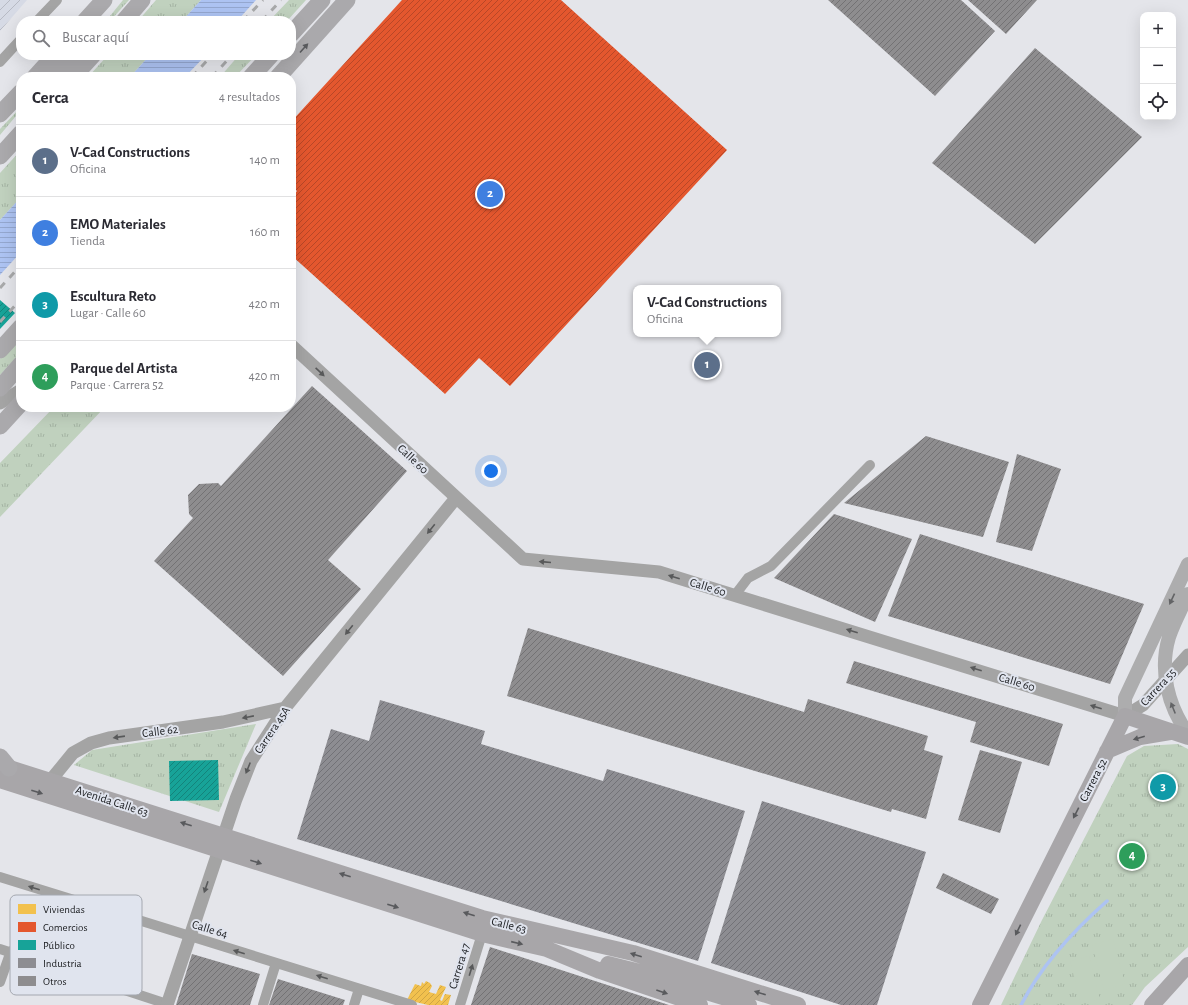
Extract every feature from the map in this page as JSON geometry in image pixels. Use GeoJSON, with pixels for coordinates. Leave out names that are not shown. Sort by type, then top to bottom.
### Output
{"type":"FeatureCollection","features":[{"type":"Feature","properties":{"kind":"highway"},"geometry":{"type":"LineString","coordinates":[[90,16],[105,0]]}},
{"type":"Feature","properties":{"kind":"highway"},"geometry":{"type":"LineString","coordinates":[[95,16],[105,0]]}},
{"type":"Feature","properties":{"kind":"highway"},"geometry":{"type":"LineString","coordinates":[[128,16],[142,0]]}},
{"type":"Feature","properties":{"kind":"highway"},"geometry":{"type":"LineString","coordinates":[[296,29],[322,0]]}},
{"type":"Feature","properties":{"kind":"highway"},"geometry":{"type":"LineString","coordinates":[[296,57],[347,0]]}},
{"type":"Feature","properties":{"kind":"highway"},"geometry":{"type":"LineString","coordinates":[[40,72],[50,60]]}},
{"type":"Feature","properties":{"kind":"highway"},"geometry":{"type":"LineString","coordinates":[[59,72],[67,60]]}},
{"type":"Feature","properties":{"kind":"highway"},"geometry":{"type":"LineString","coordinates":[[78,72],[88,60]]}},
{"type":"Feature","properties":{"kind":"highway"},"geometry":{"type":"LineString","coordinates":[[256,72],[266,60]]}},
{"type":"Feature","properties":{"kind":"highway"},"geometry":{"type":"LineString","coordinates":[[282,72],[293,60]]}},
{"type":"Feature","properties":{"kind":"highway"},"geometry":{"type":"LineString","coordinates":[[0,114],[16,97]]}},
{"type":"Feature","properties":{"kind":"highway"},"geometry":{"type":"LineString","coordinates":[[0,156],[16,137]]}},
{"type":"Feature","properties":{"kind":"highway"},"geometry":{"type":"LineString","coordinates":[[0,350],[16,332]]}},
{"type":"Feature","properties":{"kind":"highway"},"geometry":{"type":"LineString","coordinates":[[0,388],[16,370]]}},
{"type":"Feature","properties":{"kind":"highway"},"geometry":{"type":"LineString","coordinates":[[0,426],[16,408]]}},
{"type":"Feature","properties":{"kind":"main road","name":"Carrera 52"},"geometry":{"type":"LineString","coordinates":[[984,1001],[1125,716],[1126,698],[1188,564]]}},
{"type":"Feature","properties":{"kind":"main road"},"geometry":{"type":"LineString","coordinates":[[1107,751],[1140,737],[1183,734],[1174,711],[1165,680],[1165,659],[1169,636],[1188,594]]}},
{"type":"Feature","properties":{"kind":"main road","name":"Calle 60"},"geometry":{"type":"LineString","coordinates":[[1125,716],[1183,734]]}},
{"type":"Feature","properties":{"kind":"main road","name":"Avenida Calle 63"},"geometry":{"type":"LineString","coordinates":[[2,767],[50,781],[221,843]]}},
{"type":"Feature","properties":{"kind":"main road","name":"Avenida Calle 63"},"geometry":{"type":"LineString","coordinates":[[2,767],[221,843]]}},
{"type":"Feature","properties":{"kind":"main road","name":"Calle 63"},"geometry":{"type":"LineString","coordinates":[[221,843],[482,934],[547,949],[600,971],[700,1005]]}},
{"type":"Feature","properties":{"kind":"main road","name":"Calle 63"},"geometry":{"type":"LineString","coordinates":[[221,843],[482,918],[633,953],[798,1005]]}},
{"type":"Feature","properties":{"kind":"main road"},"geometry":{"type":"LineString","coordinates":[[547,949],[668,980],[749,1005]]}},
{"type":"Feature","properties":{"kind":"main road"},"geometry":{"type":"LineString","coordinates":[[1147,1005],[1187,966]]}},
{"type":"Feature","properties":{"kind":"main road"},"geometry":{"type":"LineString","coordinates":[[1152,1005],[1187,966]]}},
{"type":"Feature","properties":{"kind":"street"},"geometry":{"type":"LineString","coordinates":[[43,16],[57,0]]}},
{"type":"Feature","properties":{"kind":"street"},"geometry":{"type":"LineString","coordinates":[[0,62],[16,44]]}},
{"type":"Feature","properties":{"kind":"street","name":"Calle 60"},"geometry":{"type":"LineString","coordinates":[[296,350],[523,559],[659,572],[1125,716]]}},
{"type":"Feature","properties":{"kind":"street"},"geometry":{"type":"LineString","coordinates":[[0,403],[16,393]]}},
{"type":"Feature","properties":{"kind":"street"},"geometry":{"type":"LineString","coordinates":[[735,595],[748,578],[771,566],[870,465]]}},
{"type":"Feature","properties":{"kind":"street","name":"Carrera 45A"},"geometry":{"type":"LineString","coordinates":[[167,1004],[221,843],[251,761],[285,708],[456,498]]}},
{"type":"Feature","properties":{"kind":"street","name":"Carrera 55"},"geometry":{"type":"LineString","coordinates":[[1125,716],[1143,705],[1188,655]]}},
{"type":"Feature","properties":{"kind":"street","name":"Calle 62"},"geometry":{"type":"LineString","coordinates":[[50,781],[73,753],[91,743],[109,738],[223,722],[285,708]]}},
{"type":"Feature","properties":{"kind":"street","name":"Calle 64"},"geometry":{"type":"LineString","coordinates":[[0,877],[58,895]]}},
{"type":"Feature","properties":{"kind":"street","name":"Calle 64"},"geometry":{"type":"LineString","coordinates":[[142,921],[412,1005]]}},
{"type":"Feature","properties":{"kind":"street","name":"Carrera 47"},"geometry":{"type":"LineString","coordinates":[[460,1005],[482,934]]}},
{"type":"Feature","properties":{"kind":"street"},"geometry":{"type":"LineString","coordinates":[[0,949],[10,951]]}},
{"type":"Feature","properties":{"kind":"street"},"geometry":{"type":"LineString","coordinates":[[0,982],[10,954]]}},
{"type":"Feature","properties":{"kind":"street"},"geometry":{"type":"LineString","coordinates":[[262,1005],[276,963]]}},
{"type":"Feature","properties":{"kind":"street"},"geometry":{"type":"LineString","coordinates":[[354,1005],[359,989]]}},
{"type":"Feature","properties":{"kind":"street"},"geometry":{"type":"LineString","coordinates":[[141,995],[167,1004]]}},
{"type":"Feature","properties":{"kind":"shaded area"},"geometry":{"type":"Polygon","coordinates":[[[0,0],[27,0],[0,31],[0,0]]]}},
{"type":"Feature","properties":{"kind":"green space"},"geometry":{"type":"Polygon","coordinates":[[[123,0],[129,0],[115,16],[110,16],[123,0]]]}},
{"type":"Feature","properties":{"kind":"green space"},"geometry":{"type":"Polygon","coordinates":[[[156,0],[201,0],[187,16],[142,16],[156,0]]]}},
{"type":"Feature","properties":{"kind":"green space"},"geometry":{"type":"Polygon","coordinates":[[[289,0],[306,0],[292,16],[274,16],[289,0]]]}},
{"type":"Feature","properties":{"kind":"green space"},"geometry":{"type":"Polygon","coordinates":[[[103,60],[145,60],[135,72],[93,72],[103,60]]]}},
{"type":"Feature","properties":{"kind":"green space"},"geometry":{"type":"Polygon","coordinates":[[[235,60],[251,60],[240,72],[224,72],[235,60]]]}},
{"type":"Feature","properties":{"kind":"green space"},"geometry":{"type":"Polygon","coordinates":[[[16,112],[16,116],[0,135],[0,129],[16,112]]]}},
{"type":"Feature","properties":{"kind":"green space"},"geometry":{"type":"Polygon","coordinates":[[[16,155],[16,202],[0,220],[0,173],[16,155]]]}},
{"type":"Feature","properties":{"kind":"green space"},"geometry":{"type":"Polygon","coordinates":[[[16,341],[16,357],[0,375],[0,359],[16,341]]]}},
{"type":"Feature","properties":{"kind":"green space"},"geometry":{"type":"Polygon","coordinates":[[[49,412],[100,412],[0,517],[0,463],[49,412]]]}},
{"type":"Feature","properties":{"kind":"green space"},"geometry":{"type":"Polygon","coordinates":[[[256,724],[219,812],[74,765],[92,750],[256,724]]]}},
{"type":"Feature","properties":{"kind":"green space"},"geometry":{"type":"Polygon","coordinates":[[[1178,744],[1188,749],[1188,947],[1145,987],[1132,1005],[1001,1005],[1042,920],[1127,756],[1144,746],[1178,744]]]}},
{"type":"Feature","properties":{"kind":"green space"},"geometry":{"type":"Polygon","coordinates":[[[1113,939],[1125,984],[1104,990],[1092,945],[1113,939]]]}},
{"type":"Feature","properties":{"kind":"green space"},"geometry":{"type":"Polygon","coordinates":[[[1089,956],[1100,999],[1081,1004],[1070,961],[1089,956]]]}},
{"type":"Feature","properties":{"kind":"water"},"geometry":{"type":"Polygon","coordinates":[[[201,0],[256,0],[242,16],[187,16],[201,0]]]}},
{"type":"Feature","properties":{"kind":"water"},"geometry":{"type":"Polygon","coordinates":[[[145,60],[201,60],[190,72],[135,72],[145,60]]]}},
{"type":"Feature","properties":{"kind":"water"},"geometry":{"type":"Polygon","coordinates":[[[16,202],[16,257],[0,275],[0,220],[16,202]]]}},
{"type":"Feature","properties":{"kind":"building: Viviendas"},"geometry":{"type":"Polygon","coordinates":[[[426,981],[432,986],[429,992],[436,994],[440,985],[446,987],[440,1000],[442,1001],[445,994],[451,995],[448,1005],[428,1005],[407,1000],[415,984],[421,986],[422,982],[424,984],[426,981]]]}},
{"type":"Feature","properties":{"kind":"building: Comercios"},"geometry":{"type":"Polygon","coordinates":[[[402,0],[561,0],[727,150],[510,386],[479,358],[445,394],[296,260],[296,117],[402,0]]]}},
{"type":"Feature","properties":{"kind":"building: Público"},"geometry":{"type":"Polygon","coordinates":[[[0,300],[15,313],[0,329],[0,300]]]}},
{"type":"Feature","properties":{"kind":"building: Público"},"geometry":{"type":"Polygon","coordinates":[[[218,760],[219,800],[170,801],[169,761],[218,760]]]}},
{"type":"Feature","properties":{"kind":"building: Industria"},"geometry":{"type":"Polygon","coordinates":[[[380,700],[485,731],[481,744],[603,781],[607,769],[745,811],[698,961],[297,839],[331,729],[369,741],[380,700]]]}},
{"type":"Feature","properties":{"kind":"building: Industria"},"geometry":{"type":"Polygon","coordinates":[[[762,801],[926,852],[877,1005],[841,1005],[711,963],[762,801]]]}},
{"type":"Feature","properties":{"kind":"building: Otros"},"geometry":{"type":"Polygon","coordinates":[[[828,0],[961,0],[995,31],[935,96],[828,0]]]}},
{"type":"Feature","properties":{"kind":"building: Otros"},"geometry":{"type":"Polygon","coordinates":[[[968,0],[1037,0],[1006,34],[968,0]]]}},
{"type":"Feature","properties":{"kind":"building: Otros"},"geometry":{"type":"Polygon","coordinates":[[[1035,48],[1142,137],[1035,244],[932,163],[1035,48]]]}},
{"type":"Feature","properties":{"kind":"building: Otros"},"geometry":{"type":"Polygon","coordinates":[[[312,386],[407,471],[328,560],[361,589],[283,676],[154,561],[193,518],[189,514],[188,495],[199,484],[218,483],[221,486],[288,412],[296,412],[296,404],[312,386]]]}},
{"type":"Feature","properties":{"kind":"building: Otros"},"geometry":{"type":"Polygon","coordinates":[[[926,436],[1009,462],[983,537],[844,503],[926,436]]]}},
{"type":"Feature","properties":{"kind":"building: Otros"},"geometry":{"type":"Polygon","coordinates":[[[1017,454],[1061,469],[1032,551],[996,542],[1017,454]]]}},
{"type":"Feature","properties":{"kind":"building: Otros"},"geometry":{"type":"Polygon","coordinates":[[[834,514],[912,539],[875,622],[774,578],[834,514]]]}},
{"type":"Feature","properties":{"kind":"building: Otros"},"geometry":{"type":"Polygon","coordinates":[[[920,534],[1144,604],[1110,684],[888,616],[920,534]]]}},
{"type":"Feature","properties":{"kind":"building: Otros"},"geometry":{"type":"Polygon","coordinates":[[[528,628],[804,712],[808,699],[928,736],[924,750],[943,756],[926,819],[892,809],[891,812],[507,696],[528,628]]]}},
{"type":"Feature","properties":{"kind":"building: Otros"},"geometry":{"type":"Polygon","coordinates":[[[854,661],[1063,724],[1049,766],[970,742],[976,722],[846,683],[854,661]]]}},
{"type":"Feature","properties":{"kind":"building: Otros"},"geometry":{"type":"Polygon","coordinates":[[[980,750],[1022,762],[1000,833],[958,820],[980,750]]]}},
{"type":"Feature","properties":{"kind":"building: Otros"},"geometry":{"type":"Polygon","coordinates":[[[943,873],[999,899],[991,914],[936,888],[943,873]]]}},
{"type":"Feature","properties":{"kind":"building: Otros"},"geometry":{"type":"Polygon","coordinates":[[[490,947],[669,1005],[471,1005],[490,947]]]}},
{"type":"Feature","properties":{"kind":"building: Otros"},"geometry":{"type":"Polygon","coordinates":[[[192,954],[260,974],[250,1005],[176,1005],[192,954]]]}},
{"type":"Feature","properties":{"kind":"building: Otros"},"geometry":{"type":"Polygon","coordinates":[[[278,979],[345,1000],[343,1005],[269,1005],[278,979]]]}},
{"type":"Feature","properties":{"kind":"waterway"},"geometry":{"type":"LineString","coordinates":[[1021,1005],[1029,990],[1048,962],[1070,936],[1107,901]]}},
{"type":"Feature","properties":{"kind":"railway"},"geometry":{"type":"LineString","coordinates":[[248,16],[263,0]]}},
{"type":"Feature","properties":{"kind":"railway"},"geometry":{"type":"LineString","coordinates":[[267,16],[281,0]]}},
{"type":"Feature","properties":{"kind":"railway"},"geometry":{"type":"LineString","coordinates":[[197,72],[207,60]]}},
{"type":"Feature","properties":{"kind":"railway"},"geometry":{"type":"LineString","coordinates":[[217,72],[227,60]]}},
{"type":"Feature","properties":{"kind":"railway"},"geometry":{"type":"LineString","coordinates":[[0,288],[16,270]]}},
{"type":"Feature","properties":{"kind":"railway"},"geometry":{"type":"LineString","coordinates":[[0,322],[16,304]]}},
{"type":"Feature","properties":{"kind":"place","name":"EMO Materiales"},"geometry":{"type":"Point","coordinates":[490,194]}},
{"type":"Feature","properties":{"kind":"place","name":"V-Cad Constructions"},"geometry":{"type":"Point","coordinates":[707,365]}},
{"type":"Feature","properties":{"kind":"place","name":"Escultura Reto"},"geometry":{"type":"Point","coordinates":[1163,787]}},
{"type":"Feature","properties":{"kind":"place","name":"Parque del Artista"},"geometry":{"type":"Point","coordinates":[1132,856]}}]}
